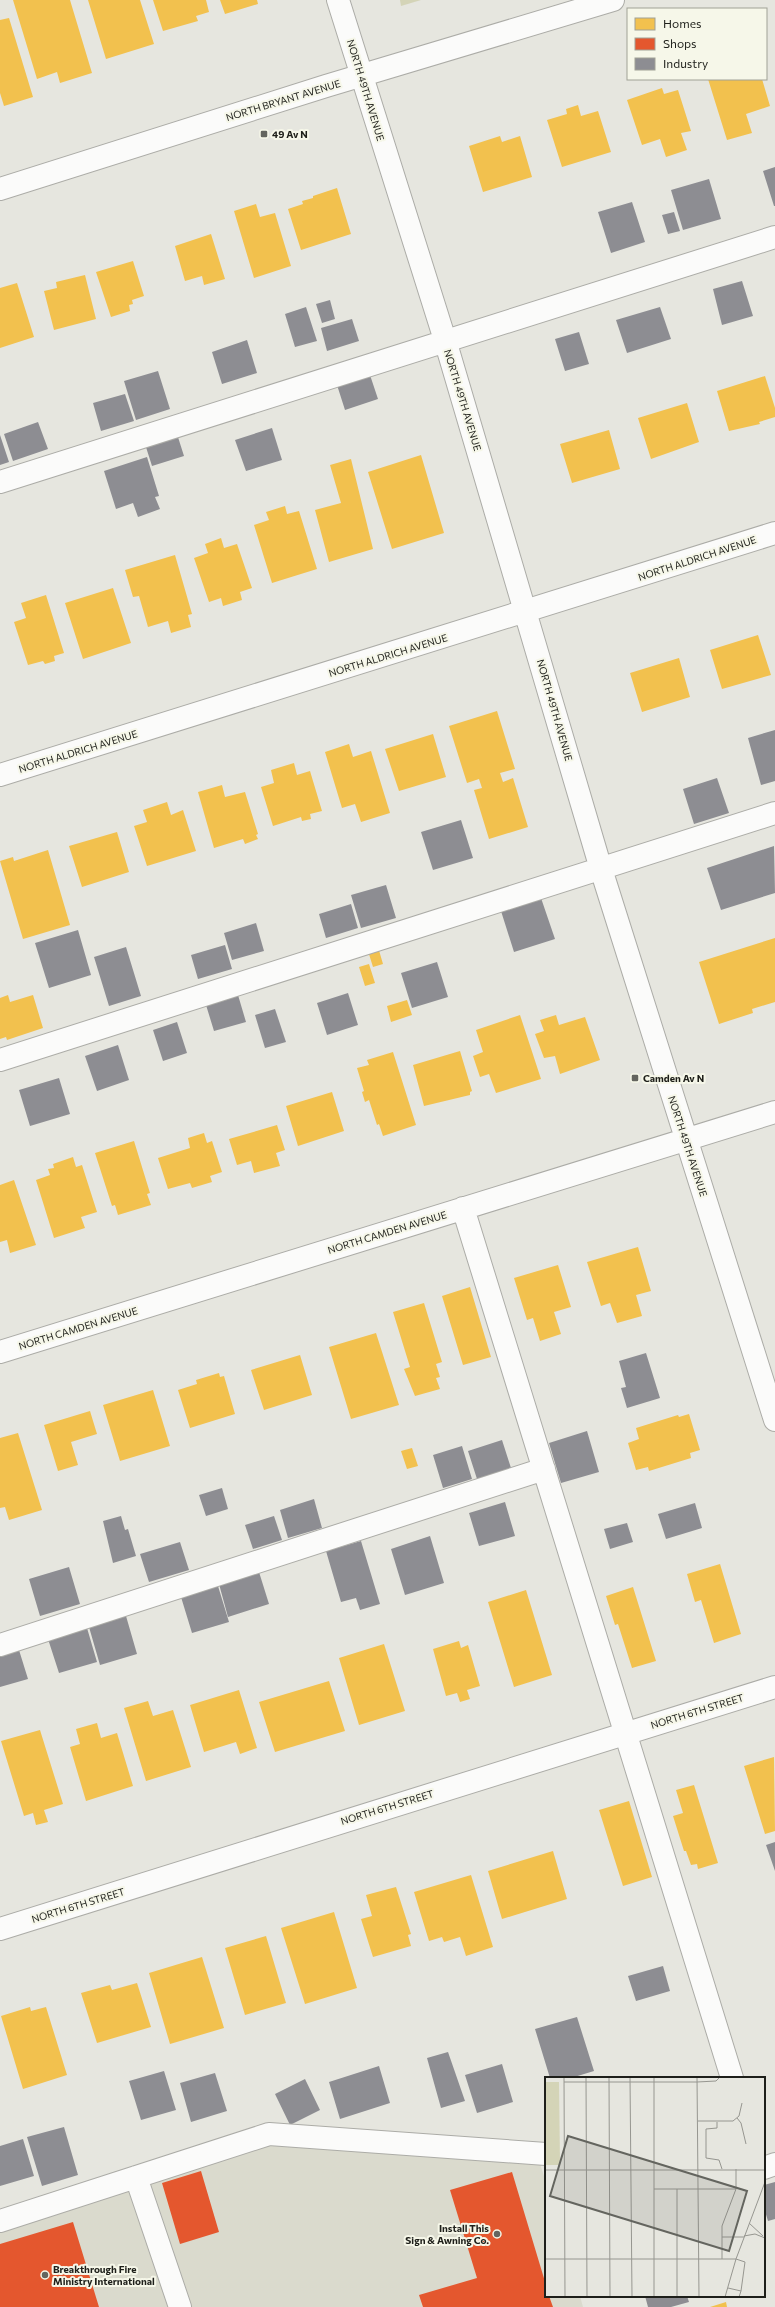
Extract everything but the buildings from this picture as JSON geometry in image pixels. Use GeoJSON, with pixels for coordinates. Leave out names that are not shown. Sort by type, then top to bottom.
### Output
{"type":"FeatureCollection","features":[{"type":"Feature","properties":{"kind":"street","name":"NORTH 49TH AVENUE"},"geometry":{"type":"LineString","coordinates":[[338,0],[445,340],[527,612],[601,869],[775,1420]]}},
{"type":"Feature","properties":{"kind":"street","name":"NORTH BRYANT AVENUE"},"geometry":{"type":"LineString","coordinates":[[0,189],[361,76],[613,0]]}},
{"type":"Feature","properties":{"kind":"street"},"geometry":{"type":"LineString","coordinates":[[0,482],[445,340],[775,237]]}},
{"type":"Feature","properties":{"kind":"street","name":"NORTH ALDRICH AVENUE"},"geometry":{"type":"LineString","coordinates":[[0,775],[527,612],[775,533]]}},
{"type":"Feature","properties":{"kind":"street"},"geometry":{"type":"LineString","coordinates":[[0,1060],[775,813]]}},
{"type":"Feature","properties":{"kind":"street","name":"NORTH CAMDEN AVENUE"},"geometry":{"type":"LineString","coordinates":[[0,1352],[775,1112]]}},
{"type":"Feature","properties":{"kind":"street"},"geometry":{"type":"LineString","coordinates":[[463,1208],[732,2077]]}},
{"type":"Feature","properties":{"kind":"street"},"geometry":{"type":"LineString","coordinates":[[0,1645],[544,1469]]}},
{"type":"Feature","properties":{"kind":"street","name":"NORTH 6TH STREET"},"geometry":{"type":"LineString","coordinates":[[0,1929],[626,1732],[775,1687]]}},
{"type":"Feature","properties":{"kind":"street"},"geometry":{"type":"LineString","coordinates":[[0,2221],[269,2134],[545,2154]]}},
{"type":"Feature","properties":{"kind":"street"},"geometry":{"type":"LineString","coordinates":[[765,2168],[775,2164]]}},
{"type":"Feature","properties":{"kind":"street"},"geometry":{"type":"LineString","coordinates":[[136,2177],[180,2307]]}},
{"type":"Feature","properties":{"kind":"shaded area"},"geometry":{"type":"Polygon","coordinates":[[[257,2139],[538,2157],[545,2180],[545,2297],[580,2297],[583,2307],[0,2307],[0,2219],[257,2139]]]}},
{"type":"Feature","properties":{"kind":"green space"},"geometry":{"type":"Polygon","coordinates":[[[400,0],[421,0],[401,6],[400,0]]]}},
{"type":"Feature","properties":{"kind":"place","name":"49 Av N"},"geometry":{"type":"Point","coordinates":[264,134]}},
{"type":"Feature","properties":{"kind":"place","name":"Camden Av N"},"geometry":{"type":"Point","coordinates":[635,1078]}},
{"type":"Feature","properties":{"kind":"place","name":"Install This Sign & Awning Co."},"geometry":{"type":"Point","coordinates":[497,2234]}},
{"type":"Feature","properties":{"kind":"place","name":"Breakthrough Fire Ministry International"},"geometry":{"type":"Point","coordinates":[45,2275]}}]}
